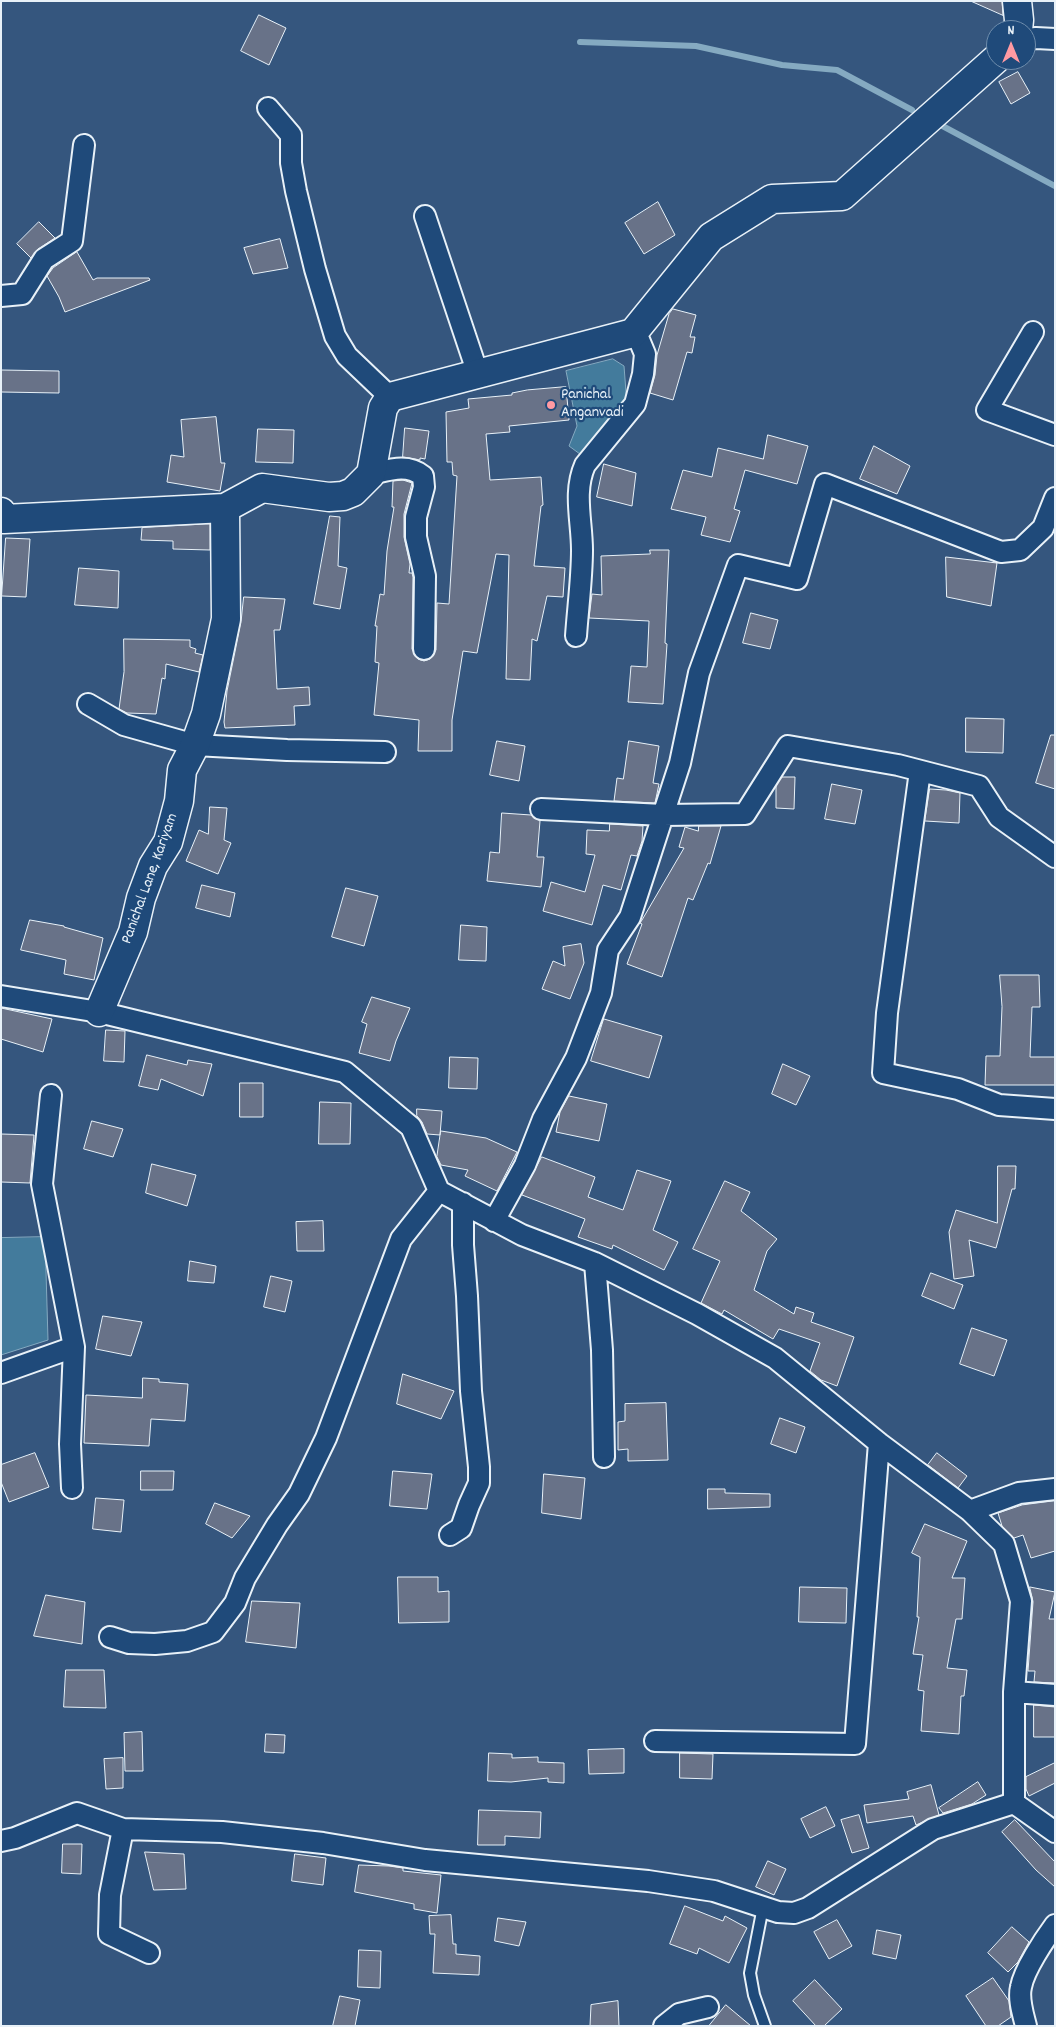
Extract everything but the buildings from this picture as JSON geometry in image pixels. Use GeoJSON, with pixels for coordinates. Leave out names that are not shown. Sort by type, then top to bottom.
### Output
{"type":"FeatureCollection","features":[{"type":"Feature","properties":{"kind":"street"},"geometry":{"type":"LineString","coordinates":[[1017,1],[1019,20]]}},
{"type":"Feature","properties":{"kind":"street"},"geometry":{"type":"LineString","coordinates":[[1036,38],[1055,39]]}},
{"type":"Feature","properties":{"kind":"street"},"geometry":{"type":"LineString","coordinates":[[2,520],[225,508],[262,488],[329,497],[343,496],[353,492],[371,474],[383,408],[390,397],[633,333],[711,237],[772,199],[842,196],[986,68]]}},
{"type":"Feature","properties":{"kind":"street"},"geometry":{"type":"LineString","coordinates":[[268,108],[291,135],[291,163],[296,191],[315,269],[335,336],[347,356],[390,397]]}},
{"type":"Feature","properties":{"kind":"street"},"geometry":{"type":"LineString","coordinates":[[1,296],[22,294],[44,259],[72,241],[84,145]]}},
{"type":"Feature","properties":{"kind":"street"},"geometry":{"type":"LineString","coordinates":[[424,216],[478,374]]}},
{"type":"Feature","properties":{"kind":"street"},"geometry":{"type":"LineString","coordinates":[[1033,332],[987,410],[1055,436]]}},
{"type":"Feature","properties":{"kind":"street"},"geometry":{"type":"LineString","coordinates":[[576,636],[582,550],[579,489],[581,475],[592,456],[635,404],[643,374],[645,354],[640,342],[633,333]]}},
{"type":"Feature","properties":{"kind":"street"},"geometry":{"type":"LineString","coordinates":[[371,474],[408,468],[416,470],[423,476],[424,488],[416,517],[416,537],[425,576],[424,649]]}},
{"type":"Feature","properties":{"kind":"street"},"geometry":{"type":"LineString","coordinates":[[494,1221],[525,1165],[543,1119],[576,1058],[601,993],[608,950],[630,917],[680,763],[699,673],[738,565],[798,579],[825,484],[1001,552],[1020,550],[1043,528],[1055,498]]}},
{"type":"Feature","properties":{"kind":"street","name":"Panichal Lane, Kariyam"},"geometry":{"type":"LineString","coordinates":[[99,1012],[134,932],[141,898],[153,866],[168,842],[179,801],[182,770],[195,745],[206,714],[226,619],[225,508]]}},
{"type":"Feature","properties":{"kind":"street"},"geometry":{"type":"LineString","coordinates":[[88,704],[124,725],[195,745],[287,750],[385,752]]}},
{"type":"Feature","properties":{"kind":"street"},"geometry":{"type":"LineString","coordinates":[[540,809],[663,815],[744,814],[788,746],[898,765],[979,786],[1000,817],[1055,857]]}},
{"type":"Feature","properties":{"kind":"street"},"geometry":{"type":"LineString","coordinates":[[920,771],[887,1013],[883,1073],[958,1089],[1000,1105],[1055,1109]]}},
{"type":"Feature","properties":{"kind":"street"},"geometry":{"type":"LineString","coordinates":[[1,996],[99,1012],[345,1072],[411,1127],[439,1191],[522,1235],[596,1263],[697,1314],[775,1358],[879,1443],[970,1511],[1004,1544],[1021,1601],[1014,1692],[1014,1803]]}},
{"type":"Feature","properties":{"kind":"street"},"geometry":{"type":"LineString","coordinates":[[51,1095],[42,1184],[74,1347],[70,1444],[72,1488]]}},
{"type":"Feature","properties":{"kind":"street"},"geometry":{"type":"LineString","coordinates":[[110,1637],[129,1643],[155,1644],[187,1641],[213,1632],[235,1603],[245,1578],[299,1494],[326,1438],[401,1239],[439,1191]]}},
{"type":"Feature","properties":{"kind":"street"},"geometry":{"type":"LineString","coordinates":[[450,1535],[461,1528],[469,1505],[480,1484],[480,1467],[471,1391],[463,1245],[463,1203]]}},
{"type":"Feature","properties":{"kind":"street"},"geometry":{"type":"LineString","coordinates":[[596,1263],[602,1350],[604,1457]]}},
{"type":"Feature","properties":{"kind":"street"},"geometry":{"type":"LineString","coordinates":[[1,1373],[74,1347]]}},
{"type":"Feature","properties":{"kind":"street"},"geometry":{"type":"LineString","coordinates":[[655,1741],[856,1744],[879,1443]]}},
{"type":"Feature","properties":{"kind":"street"},"geometry":{"type":"LineString","coordinates":[[970,1511],[1019,1493],[1055,1489]]}},
{"type":"Feature","properties":{"kind":"street"},"geometry":{"type":"LineString","coordinates":[[1014,1692],[1055,1695]]}},
{"type":"Feature","properties":{"kind":"street"},"geometry":{"type":"LineString","coordinates":[[1014,1803],[1055,1832]]}},
{"type":"Feature","properties":{"kind":"street"},"geometry":{"type":"LineString","coordinates":[[1,1841],[76,1814],[123,1829],[222,1832],[323,1843],[424,1860],[648,1880],[714,1891],[778,1912],[794,1913],[808,1908],[933,1829],[1014,1803]]}},
{"type":"Feature","properties":{"kind":"street"},"geometry":{"type":"LineString","coordinates":[[123,1829],[110,1896],[109,1934],[149,1953]]}},
{"type":"Feature","properties":{"kind":"street"},"geometry":{"type":"LineString","coordinates":[[1026,2026],[1021,2008],[1020,1987],[1040,1947],[1055,1925]]}},
{"type":"Feature","properties":{"kind":"street"},"geometry":{"type":"LineString","coordinates":[[664,2026],[679,2014],[708,2007]]}},
{"type":"Feature","properties":{"kind":"lane"},"geometry":{"type":"LineString","coordinates":[[763,1907],[750,1973],[754,1995],[765,2026]]}},
{"type":"Feature","properties":{"kind":"water"},"geometry":{"type":"Polygon","coordinates":[[[613,359],[624,366],[627,405],[584,457],[569,446],[577,426],[566,371],[613,359]]]}},
{"type":"Feature","properties":{"kind":"water"},"geometry":{"type":"Polygon","coordinates":[[[45,1237],[48,1340],[1,1355],[1,1238],[45,1237]]]}},
{"type":"Feature","properties":{"kind":"waterway"},"geometry":{"type":"LineString","coordinates":[[580,42],[696,46],[782,65],[837,70],[912,110]]}},
{"type":"Feature","properties":{"kind":"waterway"},"geometry":{"type":"LineString","coordinates":[[935,122],[1055,186]]}},
{"type":"Feature","properties":{"kind":"place","name":"Panichal Anganvadi"},"geometry":{"type":"Point","coordinates":[551,405]}}]}
